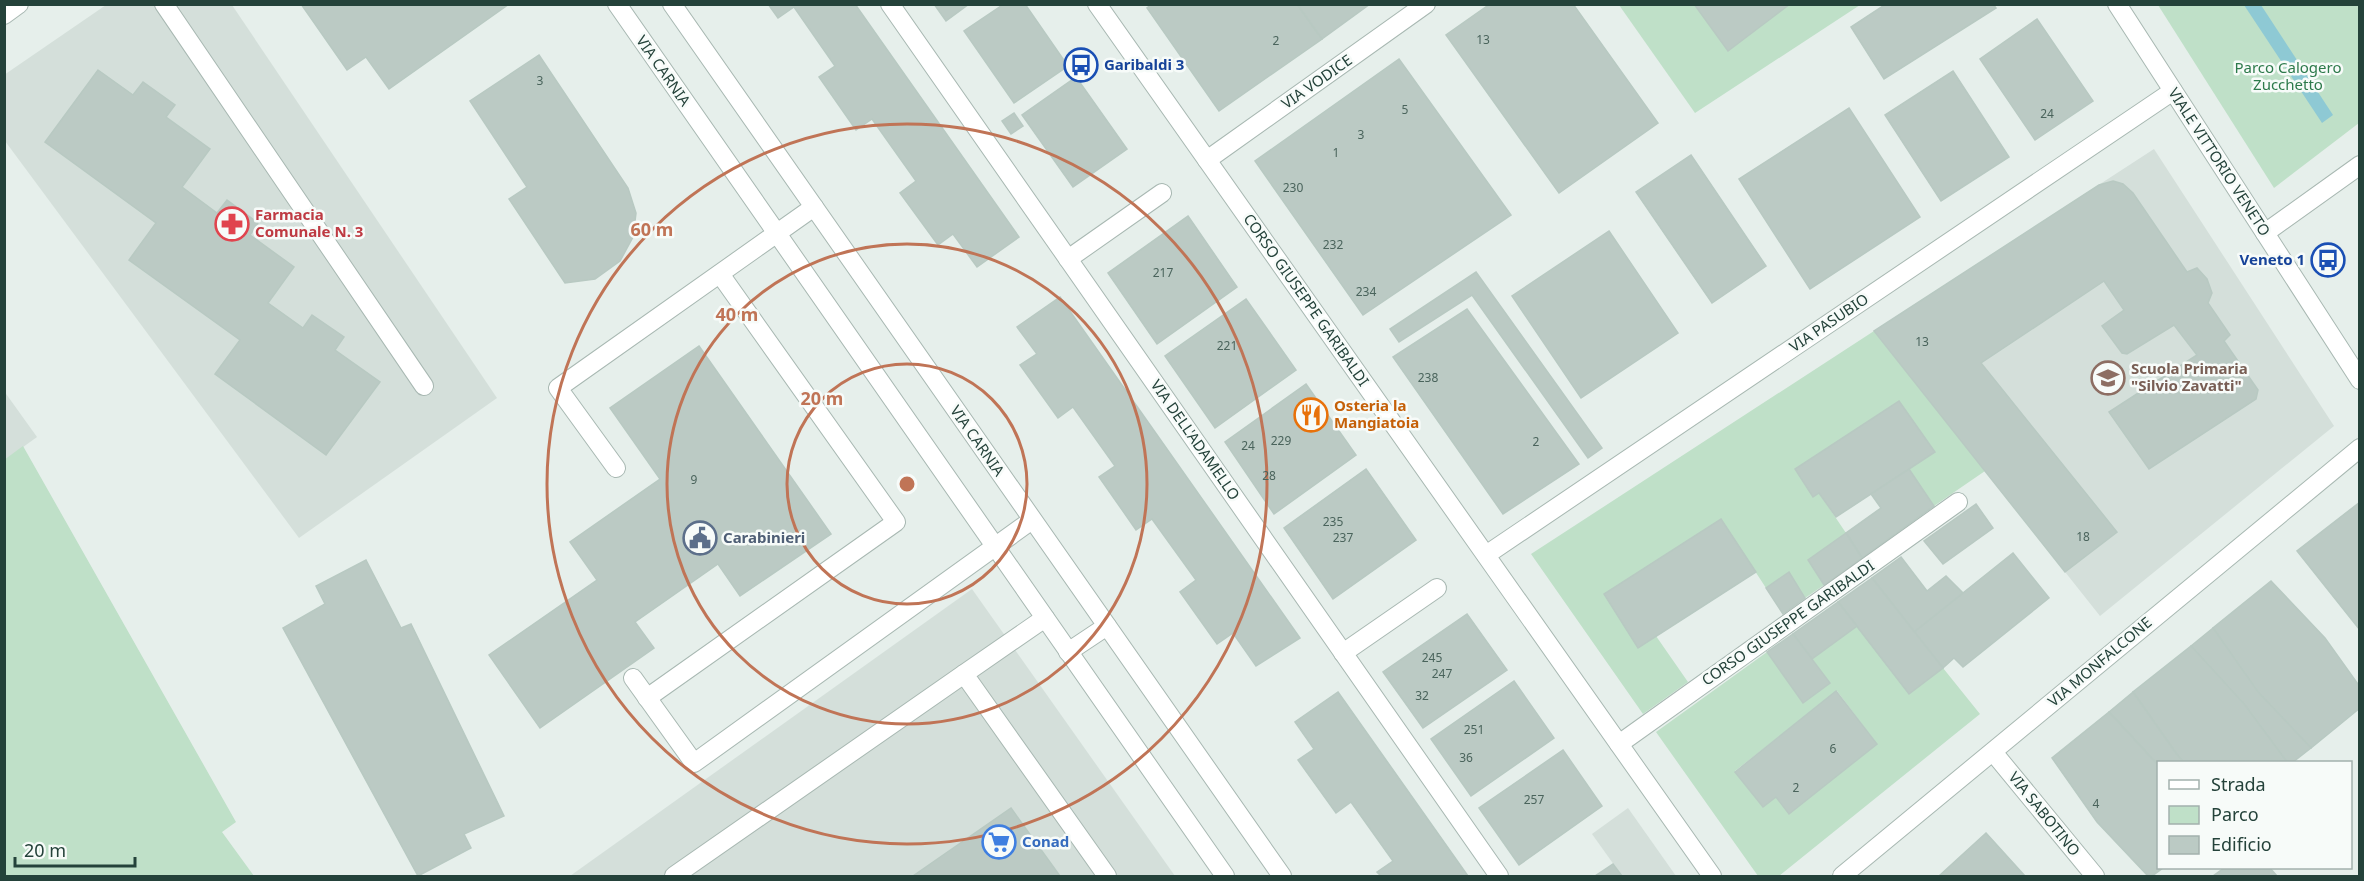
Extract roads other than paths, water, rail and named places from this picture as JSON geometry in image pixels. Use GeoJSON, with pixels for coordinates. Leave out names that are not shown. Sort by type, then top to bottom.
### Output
{"type":"FeatureCollection","features":[{"type":"Feature","properties":{"kind":"street"},"geometry":{"type":"LineString","coordinates":[[4,15],[19,4]]}},
{"type":"Feature","properties":{"kind":"street"},"geometry":{"type":"LineString","coordinates":[[164,4],[424,386]]}},
{"type":"Feature","properties":{"kind":"street","name":"VIA CARNIA"},"geometry":{"type":"LineString","coordinates":[[617,4],[1225,876]]}},
{"type":"Feature","properties":{"kind":"street","name":"VIA CARNIA"},"geometry":{"type":"LineString","coordinates":[[672,4],[1282,876]]}},
{"type":"Feature","properties":{"kind":"street","name":"VIA DELL'ADAMELLO"},"geometry":{"type":"LineString","coordinates":[[890,4],[1499,876]]}},
{"type":"Feature","properties":{"kind":"street","name":"CORSO GIUSEPPE GARIBALDI"},"geometry":{"type":"LineString","coordinates":[[1097,4],[1713,876]]}},
{"type":"Feature","properties":{"kind":"street","name":"VIA VODICE"},"geometry":{"type":"LineString","coordinates":[[1207,160],[1426,4]]}},
{"type":"Feature","properties":{"kind":"street","name":"VIALE VITTORIO VENETO"},"geometry":{"type":"LineString","coordinates":[[2117,4],[2360,380]]}},
{"type":"Feature","properties":{"kind":"street","name":"VIA PASUBIO"},"geometry":{"type":"LineString","coordinates":[[1486,555],[2173,91]]}},
{"type":"Feature","properties":{"kind":"street"},"geometry":{"type":"LineString","coordinates":[[2265,233],[2360,165]]}},
{"type":"Feature","properties":{"kind":"street"},"geometry":{"type":"LineString","coordinates":[[1068,259],[1162,193]]}},
{"type":"Feature","properties":{"kind":"street"},"geometry":{"type":"LineString","coordinates":[[616,468],[558,388],[814,207]]}},
{"type":"Feature","properties":{"kind":"street"},"geometry":{"type":"LineString","coordinates":[[647,698],[896,522],[720,274]]}},
{"type":"Feature","properties":{"kind":"street","name":"VIA MONFALCONE"},"geometry":{"type":"LineString","coordinates":[[1842,876],[2360,448]]}},
{"type":"Feature","properties":{"kind":"street","name":"CORSO GIUSEPPE GARIBALDI"},"geometry":{"type":"LineString","coordinates":[[1619,744],[1958,502]]}},
{"type":"Feature","properties":{"kind":"street"},"geometry":{"type":"LineString","coordinates":[[633,678],[694,763],[1032,520]]}},
{"type":"Feature","properties":{"kind":"street"},"geometry":{"type":"LineString","coordinates":[[1343,653],[1437,588]]}},
{"type":"Feature","properties":{"kind":"street"},"geometry":{"type":"LineString","coordinates":[[674,876],[1045,618]]}},
{"type":"Feature","properties":{"kind":"street"},"geometry":{"type":"LineString","coordinates":[[1068,652],[1107,626]]}},
{"type":"Feature","properties":{"kind":"street"},"geometry":{"type":"LineString","coordinates":[[964,674],[1107,876]]}},
{"type":"Feature","properties":{"kind":"street","name":"VIA SABOTINO"},"geometry":{"type":"LineString","coordinates":[[1993,752],[2095,876]]}},
{"type":"Feature","properties":{"kind":"water"},"geometry":{"type":"Polygon","coordinates":[[[2244,5],[2261,5],[2333,115],[2322,123],[2244,5]]]}},
{"type":"Feature","properties":{"kind":"place","name":"Garibaldi 3"},"geometry":{"type":"Point","coordinates":[1081,65]}},
{"type":"Feature","properties":{"kind":"place","name":"Farmacia Comunale N. 3"},"geometry":{"type":"Point","coordinates":[232,224]}},
{"type":"Feature","properties":{"kind":"place","name":"Veneto 1"},"geometry":{"type":"Point","coordinates":[2328,260]}},
{"type":"Feature","properties":{"kind":"place","name":"Scuola Primaria \"Silvio Zavatti\""},"geometry":{"type":"Point","coordinates":[2108,378]}},
{"type":"Feature","properties":{"kind":"place","name":"Osteria la Mangiatoia"},"geometry":{"type":"Point","coordinates":[1311,415]}},
{"type":"Feature","properties":{"kind":"place","name":"Carabinieri"},"geometry":{"type":"Point","coordinates":[700,538]}},
{"type":"Feature","properties":{"kind":"place","name":"Conad"},"geometry":{"type":"Point","coordinates":[999,842]}},
{"type":"Feature","properties":{"kind":"park label","name":"Parco Calogero Zucchetto"},"geometry":{"type":"Point","coordinates":[2288,76]}}]}
